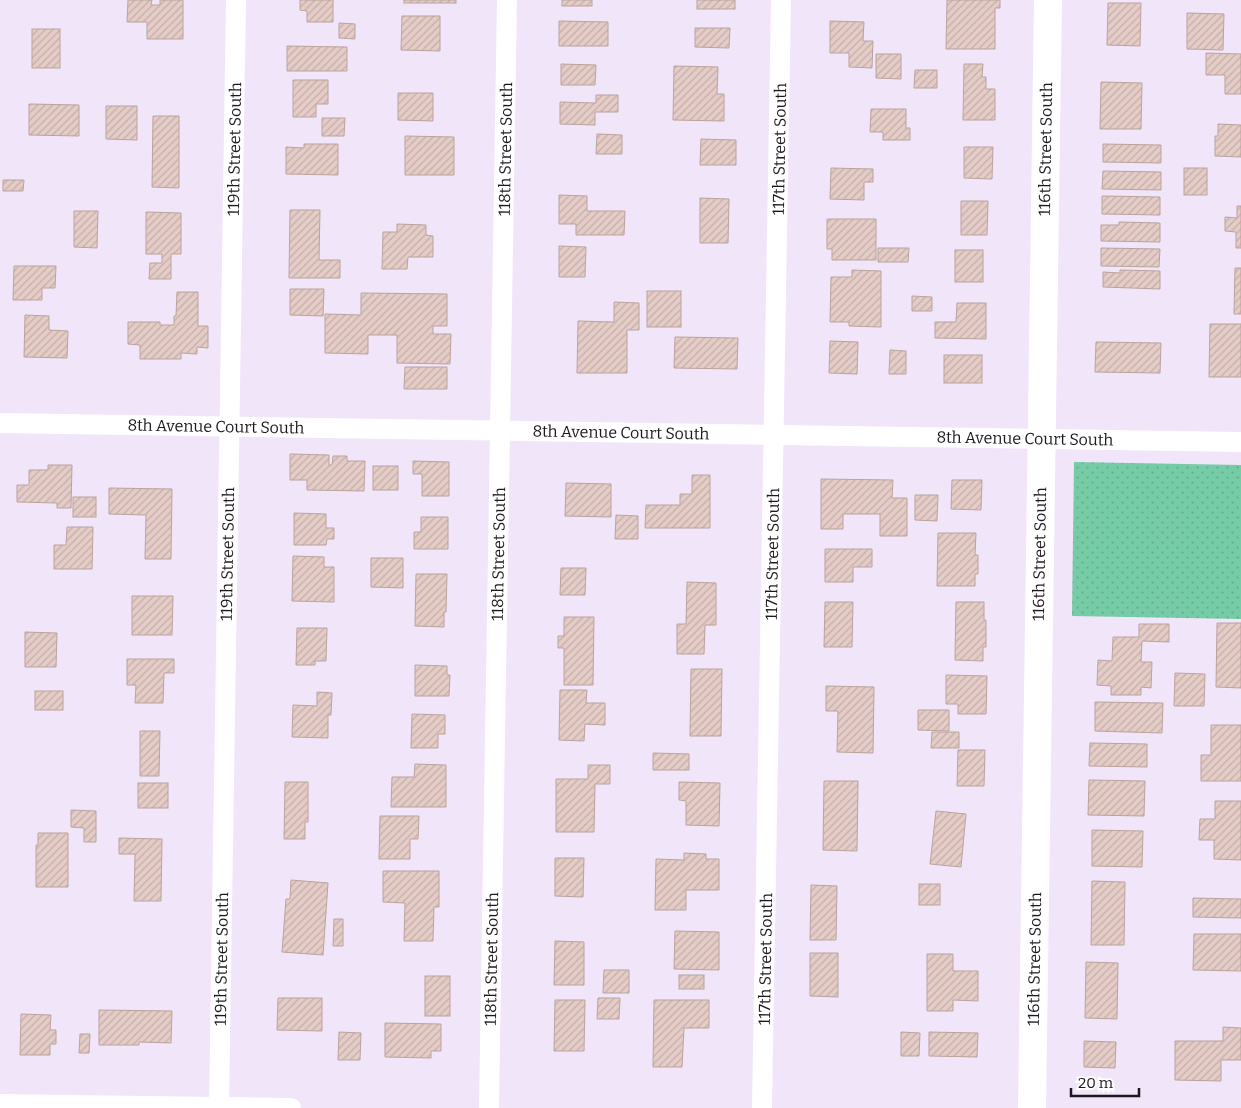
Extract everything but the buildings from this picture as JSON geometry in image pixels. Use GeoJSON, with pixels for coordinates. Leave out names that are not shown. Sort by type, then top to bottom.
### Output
{"type":"FeatureCollection","features":[{"type":"Feature","properties":{"kind":"street","name":"119th Street South"},"geometry":{"type":"LineString","coordinates":[[219,1108],[236,0]]}},
{"type":"Feature","properties":{"kind":"street","name":"118th Street South"},"geometry":{"type":"LineString","coordinates":[[489,1108],[507,0]]}},
{"type":"Feature","properties":{"kind":"street","name":"117th Street South"},"geometry":{"type":"LineString","coordinates":[[762,1108],[781,0]]}},
{"type":"Feature","properties":{"kind":"street","name":"116th Street South"},"geometry":{"type":"LineString","coordinates":[[1032,1108],[1040,438],[1048,0]]}},
{"type":"Feature","properties":{"kind":"street","name":"8th Avenue Court South"},"geometry":{"type":"LineString","coordinates":[[0,423],[1241,442]]}},
{"type":"Feature","properties":{"kind":"street"},"geometry":{"type":"LineString","coordinates":[[0,1104],[291,1108]]}},
{"type":"Feature","properties":{"kind":"green space"},"geometry":{"type":"Polygon","coordinates":[[[1074,462],[1241,465],[1241,619],[1072,616],[1074,462]]]}}]}
